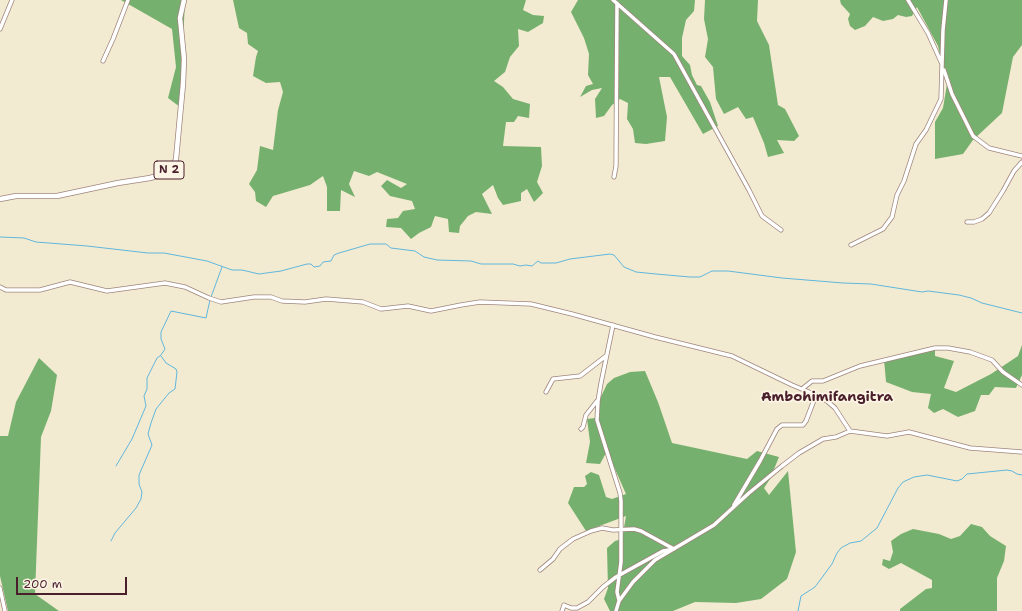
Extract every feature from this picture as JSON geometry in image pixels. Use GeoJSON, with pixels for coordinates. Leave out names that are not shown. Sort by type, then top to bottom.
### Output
{"type":"FeatureCollection","features":[{"type":"Feature","properties":{"kind":"main road","name":"N 2"},"geometry":{"type":"LineString","coordinates":[[0,199],[16,196],[57,196],[154,177],[167,172],[173,167],[176,159],[183,84],[184,48],[180,18],[184,0]]}},
{"type":"Feature","properties":{"kind":"street"},"geometry":{"type":"LineString","coordinates":[[0,29],[12,0]]}},
{"type":"Feature","properties":{"kind":"street"},"geometry":{"type":"LineString","coordinates":[[103,61],[128,0]]}},
{"type":"Feature","properties":{"kind":"street"},"geometry":{"type":"LineString","coordinates":[[613,0],[674,54],[762,216],[781,230]]}},
{"type":"Feature","properties":{"kind":"street"},"geometry":{"type":"LineString","coordinates":[[908,0],[928,33],[943,67],[952,94],[973,136],[989,148],[1022,156]]}},
{"type":"Feature","properties":{"kind":"street"},"geometry":{"type":"LineString","coordinates":[[851,245],[883,229],[892,217],[897,195],[904,181],[916,144],[926,130],[942,99],[943,30],[946,0]]}},
{"type":"Feature","properties":{"kind":"street"},"geometry":{"type":"LineString","coordinates":[[614,177],[616,166],[617,4]]}},
{"type":"Feature","properties":{"kind":"street"},"geometry":{"type":"LineString","coordinates":[[967,222],[974,222],[982,219],[989,213],[1004,192],[1014,171],[1022,162]]}},
{"type":"Feature","properties":{"kind":"street"},"geometry":{"type":"LineString","coordinates":[[0,287],[6,290],[40,290],[70,282],[107,291],[165,283],[185,287],[210,299],[221,302],[254,297],[271,297],[282,301],[305,302],[326,300],[363,302],[381,309],[408,306],[431,311],[480,302],[531,304],[732,356],[827,401],[834,408],[850,432]]}},
{"type":"Feature","properties":{"kind":"street"},"geometry":{"type":"LineString","coordinates":[[613,325],[598,401],[597,420],[620,493],[622,529],[620,575],[617,592],[619,601]]}},
{"type":"Feature","properties":{"kind":"street"},"geometry":{"type":"LineString","coordinates":[[802,389],[812,381],[823,381],[860,366],[935,348],[948,348],[970,352],[992,360],[1003,372],[1022,385]]}},
{"type":"Feature","properties":{"kind":"street"},"geometry":{"type":"LineString","coordinates":[[546,392],[553,379],[580,376],[606,355]]}},
{"type":"Feature","properties":{"kind":"street"},"geometry":{"type":"LineString","coordinates":[[732,509],[777,429],[782,425],[803,425],[816,395]]}},
{"type":"Feature","properties":{"kind":"street"},"geometry":{"type":"LineString","coordinates":[[581,429],[583,427],[586,415],[598,401]]}},
{"type":"Feature","properties":{"kind":"street"},"geometry":{"type":"LineString","coordinates":[[616,611],[619,601],[633,582],[655,560],[714,525],[775,471],[799,453],[823,439],[850,432],[887,436],[909,432],[970,448],[1022,452]]}},
{"type":"Feature","properties":{"kind":"street"},"geometry":{"type":"LineString","coordinates":[[540,570],[553,559],[560,549],[573,539],[602,528],[613,530],[634,529],[641,531],[674,549]]}},
{"type":"Feature","properties":{"kind":"street"},"geometry":{"type":"LineString","coordinates":[[562,611],[564,605],[571,608],[576,608],[588,602],[603,587],[620,575],[663,551],[674,549]]}},
{"type":"Feature","properties":{"kind":"street"},"geometry":{"type":"LineString","coordinates":[[0,588],[5,611]]}},
{"type":"Feature","properties":{"kind":"green space"},"geometry":{"type":"Polygon","coordinates":[[[121,0],[185,0],[180,107],[168,98],[176,67],[172,29],[121,0]]]}},
{"type":"Feature","properties":{"kind":"green space"},"geometry":{"type":"Polygon","coordinates":[[[233,0],[526,0],[523,10],[533,15],[544,16],[543,23],[528,32],[518,29],[519,46],[510,57],[505,72],[494,81],[503,87],[513,99],[530,104],[529,118],[518,116],[514,122],[506,122],[503,146],[541,147],[542,166],[537,182],[543,193],[534,202],[527,189],[521,193],[521,201],[503,205],[498,198],[493,185],[482,194],[492,214],[476,212],[468,216],[460,226],[459,233],[449,232],[448,219],[435,216],[431,227],[411,239],[401,228],[386,227],[387,219],[398,218],[403,211],[415,209],[412,201],[390,196],[381,186],[387,180],[401,188],[407,184],[377,172],[369,176],[354,171],[349,184],[355,197],[341,190],[340,211],[327,211],[327,187],[323,176],[310,185],[273,196],[266,207],[256,201],[255,192],[249,184],[257,170],[260,146],[273,150],[278,110],[283,92],[280,82],[266,83],[253,76],[258,51],[248,44],[247,33],[239,28],[233,0]]]}},
{"type":"Feature","properties":{"kind":"green space"},"geometry":{"type":"Polygon","coordinates":[[[578,0],[695,0],[694,11],[686,20],[682,38],[682,56],[690,65],[692,75],[697,85],[701,86],[710,102],[718,126],[703,134],[670,77],[659,77],[667,117],[665,141],[646,144],[635,143],[633,129],[627,119],[628,103],[620,99],[612,105],[604,116],[596,118],[595,99],[602,88],[592,90],[580,97],[586,86],[593,84],[588,75],[589,54],[584,38],[571,12],[578,0]]]}},
{"type":"Feature","properties":{"kind":"green space"},"geometry":{"type":"Polygon","coordinates":[[[705,0],[758,0],[757,21],[769,45],[778,105],[785,109],[799,136],[794,141],[777,140],[784,153],[768,157],[753,117],[746,119],[738,107],[724,114],[716,99],[713,67],[705,57],[708,39],[704,19],[705,0]]]}},
{"type":"Feature","properties":{"kind":"green space"},"geometry":{"type":"Polygon","coordinates":[[[840,0],[1022,0],[1022,45],[1013,57],[1002,113],[973,140],[963,154],[935,159],[935,122],[943,108],[947,84],[938,46],[917,7],[912,16],[906,17],[898,15],[893,19],[883,21],[873,17],[865,26],[855,30],[850,26],[848,19],[850,14],[841,4],[840,0]]]}},
{"type":"Feature","properties":{"kind":"green space"},"geometry":{"type":"Polygon","coordinates":[[[1022,345],[1022,375],[1016,388],[995,387],[989,395],[981,395],[975,411],[958,417],[943,409],[934,413],[928,408],[931,394],[912,392],[886,382],[884,359],[935,348],[935,356],[954,361],[944,388],[956,392],[991,374],[1018,356],[1022,345]]]}},
{"type":"Feature","properties":{"kind":"green space"},"geometry":{"type":"Polygon","coordinates":[[[39,358],[57,375],[51,411],[41,437],[35,594],[59,611],[8,611],[0,576],[0,436],[8,436],[16,402],[39,358]]]}},
{"type":"Feature","properties":{"kind":"green space"},"geometry":{"type":"Polygon","coordinates":[[[645,371],[658,402],[672,443],[747,459],[757,451],[779,457],[770,479],[764,488],[769,495],[788,471],[796,552],[787,579],[761,599],[736,603],[695,602],[673,611],[610,611],[604,599],[608,588],[607,548],[615,541],[622,539],[626,516],[586,531],[568,503],[574,487],[584,487],[587,484],[585,476],[591,472],[599,475],[606,497],[612,499],[626,494],[607,451],[600,464],[586,463],[590,442],[587,419],[595,418],[598,403],[607,384],[614,378],[630,372],[645,371]]]}},
{"type":"Feature","properties":{"kind":"green space"},"geometry":{"type":"Polygon","coordinates":[[[971,524],[982,527],[990,536],[1006,546],[1004,561],[997,578],[997,611],[900,611],[900,609],[926,589],[932,588],[932,580],[901,563],[889,569],[882,565],[883,559],[890,561],[893,552],[891,541],[901,534],[913,529],[939,534],[951,539],[960,536],[971,524]]]}},
{"type":"Feature","properties":{"kind":"waterway"},"geometry":{"type":"LineString","coordinates":[[0,237],[24,238],[36,242],[148,253],[164,253],[207,261],[232,270],[242,270],[259,274],[281,271],[307,264],[311,264],[314,267],[320,266],[323,262],[331,261],[334,255],[370,244],[386,244],[391,248],[415,251],[424,257],[437,260],[471,261],[481,264],[513,264],[520,266],[532,266],[538,261],[541,263],[556,263],[570,259],[610,254],[614,255],[624,267],[636,272],[700,277],[712,271],[728,271],[782,278],[871,284],[922,292],[928,291],[959,295],[982,303],[1022,313]]}},
{"type":"Feature","properties":{"kind":"waterway"},"geometry":{"type":"LineString","coordinates":[[211,297],[222,267]]}},
{"type":"Feature","properties":{"kind":"waterway"},"geometry":{"type":"LineString","coordinates":[[116,466],[132,439],[146,406],[144,396],[147,389],[147,378],[157,358],[165,349],[161,339],[161,332],[171,311],[206,318],[210,300]]}},
{"type":"Feature","properties":{"kind":"waterway"},"geometry":{"type":"LineString","coordinates":[[111,541],[115,533],[136,508],[141,499],[142,492],[139,484],[139,475],[152,445],[148,434],[151,423],[156,409],[169,393],[175,389],[176,369],[166,363],[161,356]]}},
{"type":"Feature","properties":{"kind":"waterway"},"geometry":{"type":"LineString","coordinates":[[798,611],[801,596],[815,587],[832,564],[841,548],[850,543],[861,541],[877,528],[898,488],[903,482],[914,477],[927,475],[957,481],[962,479],[967,474],[1007,470],[1022,475]]}},
{"type":"Feature","properties":{"kind":"district","name":"Ambohimifangitra"},"geometry":{"type":"Point","coordinates":[827,397]}}]}
